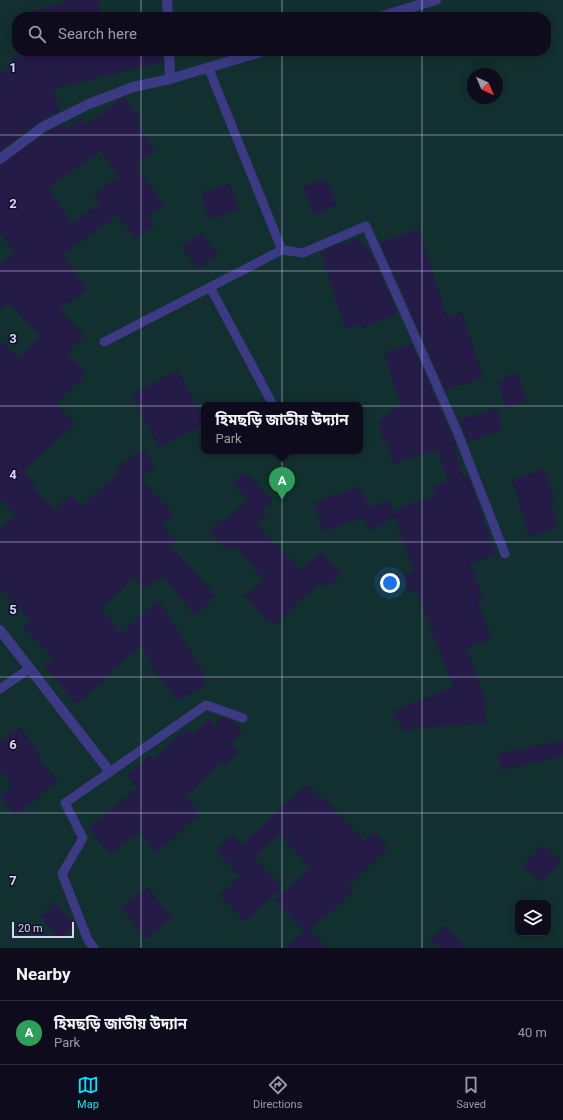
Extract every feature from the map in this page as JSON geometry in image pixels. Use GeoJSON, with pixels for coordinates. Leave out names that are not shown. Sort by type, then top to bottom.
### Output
{"type":"FeatureCollection","features":[{"type":"Feature","properties":{"kind":"street"},"geometry":{"type":"LineString","coordinates":[[167,0],[168,12]]}},
{"type":"Feature","properties":{"kind":"street"},"geometry":{"type":"LineString","coordinates":[[395,12],[429,1]]}},
{"type":"Feature","properties":{"kind":"street"},"geometry":{"type":"LineString","coordinates":[[169,56],[170,79]]}},
{"type":"Feature","properties":{"kind":"street"},"geometry":{"type":"LineString","coordinates":[[0,159],[43,127],[89,104],[133,87],[170,79],[246,56]]}},
{"type":"Feature","properties":{"kind":"street"},"geometry":{"type":"LineString","coordinates":[[0,630],[110,772]]}},
{"type":"Feature","properties":{"kind":"lane"},"geometry":{"type":"LineString","coordinates":[[208,67],[282,250]]}},
{"type":"Feature","properties":{"kind":"lane"},"geometry":{"type":"LineString","coordinates":[[104,342],[282,250],[303,253],[366,226],[457,431],[505,554]]}},
{"type":"Feature","properties":{"kind":"lane"},"geometry":{"type":"LineString","coordinates":[[210,287],[272,402]]}},
{"type":"Feature","properties":{"kind":"lane"},"geometry":{"type":"LineString","coordinates":[[0,689],[29,669]]}},
{"type":"Feature","properties":{"kind":"lane"},"geometry":{"type":"LineString","coordinates":[[94,948],[88,940],[62,874],[82,838],[65,803],[206,705],[243,718]]}},
{"type":"Feature","properties":{"kind":"green space"},"geometry":{"type":"Polygon","coordinates":[[[0,0],[563,0],[563,948],[0,948],[0,0]]]}},
{"type":"Feature","properties":{"kind":"building"},"geometry":{"type":"Polygon","coordinates":[[[65,0],[99,0],[100,12],[34,12],[34,10],[65,3],[65,0]]]}},
{"type":"Feature","properties":{"kind":"building"},"geometry":{"type":"Polygon","coordinates":[[[21,56],[163,56],[163,62],[53,89],[60,111],[39,122],[0,151],[0,73],[14,67],[12,59],[21,56]]]}},
{"type":"Feature","properties":{"kind":"building"},"geometry":{"type":"Polygon","coordinates":[[[124,97],[142,122],[137,125],[155,151],[136,164],[164,205],[148,216],[154,226],[135,239],[118,215],[63,254],[87,290],[59,309],[85,336],[67,353],[87,374],[56,404],[75,424],[23,472],[35,483],[32,486],[55,510],[70,495],[83,506],[120,471],[117,466],[144,449],[155,468],[140,477],[174,516],[163,526],[176,540],[169,546],[216,595],[195,615],[163,576],[145,588],[134,577],[101,608],[121,634],[159,600],[202,671],[207,684],[178,701],[152,668],[143,645],[103,678],[105,681],[76,704],[44,665],[53,658],[23,627],[30,620],[0,588],[0,529],[16,515],[0,498],[0,340],[18,358],[41,336],[9,303],[0,311],[0,265],[14,251],[0,233],[0,165],[46,133],[64,124],[66,129],[81,118],[85,125],[124,97]],[[101,151],[48,188],[72,223],[101,203],[94,194],[118,177],[101,151]]]}},
{"type":"Feature","properties":{"kind":"building"},"geometry":{"type":"Polygon","coordinates":[[[325,178],[337,205],[314,215],[303,187],[325,178]]]}},
{"type":"Feature","properties":{"kind":"building"},"geometry":{"type":"Polygon","coordinates":[[[230,184],[239,210],[209,220],[201,193],[230,184]]]}},
{"type":"Feature","properties":{"kind":"building"},"geometry":{"type":"Polygon","coordinates":[[[419,229],[447,317],[462,312],[483,378],[445,390],[380,242],[419,229]]]}},
{"type":"Feature","properties":{"kind":"building"},"geometry":{"type":"Polygon","coordinates":[[[202,232],[218,254],[197,269],[182,247],[202,232]]]}},
{"type":"Feature","properties":{"kind":"building"},"geometry":{"type":"Polygon","coordinates":[[[361,239],[363,247],[368,246],[398,314],[362,328],[361,324],[345,329],[321,252],[336,245],[361,239]]]}},
{"type":"Feature","properties":{"kind":"building"},"geometry":{"type":"Polygon","coordinates":[[[412,344],[456,445],[453,446],[463,476],[468,475],[496,555],[470,564],[484,599],[478,602],[492,639],[466,648],[488,706],[483,708],[487,723],[417,728],[406,732],[397,721],[393,711],[453,687],[416,589],[410,592],[402,576],[413,571],[395,517],[369,531],[362,518],[324,531],[314,503],[359,486],[370,508],[388,500],[395,516],[393,510],[436,496],[433,486],[448,481],[438,449],[392,464],[388,445],[383,440],[378,423],[393,409],[401,407],[384,353],[412,344]]]}},
{"type":"Feature","properties":{"kind":"building"},"geometry":{"type":"Polygon","coordinates":[[[178,370],[201,413],[201,426],[159,448],[131,395],[178,370]]]}},
{"type":"Feature","properties":{"kind":"building"},"geometry":{"type":"Polygon","coordinates":[[[517,373],[527,401],[506,408],[497,380],[517,373]]]}},
{"type":"Feature","properties":{"kind":"building"},"geometry":{"type":"Polygon","coordinates":[[[496,408],[503,430],[468,442],[459,420],[496,408]]]}},
{"type":"Feature","properties":{"kind":"building"},"geometry":{"type":"Polygon","coordinates":[[[544,469],[555,500],[550,502],[558,527],[529,537],[512,480],[544,469]]]}},
{"type":"Feature","properties":{"kind":"building"},"geometry":{"type":"Polygon","coordinates":[[[246,472],[273,501],[261,512],[266,517],[257,525],[300,570],[322,552],[341,575],[325,588],[320,582],[275,625],[271,621],[269,623],[245,596],[264,579],[234,546],[228,551],[209,532],[222,519],[224,521],[248,499],[233,483],[246,472]]]}},
{"type":"Feature","properties":{"kind":"building"},"geometry":{"type":"Polygon","coordinates":[[[223,717],[232,720],[242,731],[231,743],[239,751],[225,765],[222,762],[186,796],[200,814],[156,853],[139,832],[110,854],[88,828],[137,788],[127,775],[151,755],[153,759],[187,728],[193,734],[209,719],[215,726],[223,717]]]}},
{"type":"Feature","properties":{"kind":"building"},"geometry":{"type":"Polygon","coordinates":[[[19,727],[41,754],[37,756],[58,781],[16,816],[0,796],[12,785],[0,770],[0,742],[19,727]]]}},
{"type":"Feature","properties":{"kind":"building"},"geometry":{"type":"Polygon","coordinates":[[[563,740],[563,756],[501,770],[498,754],[563,740]]]}},
{"type":"Feature","properties":{"kind":"building"},"geometry":{"type":"Polygon","coordinates":[[[307,784],[322,800],[324,798],[364,841],[374,832],[389,848],[348,886],[353,891],[310,930],[327,948],[286,948],[304,931],[275,900],[310,868],[279,834],[254,858],[282,888],[245,922],[219,895],[240,876],[216,850],[233,834],[242,845],[307,784]]]}},
{"type":"Feature","properties":{"kind":"building"},"geometry":{"type":"Polygon","coordinates":[[[542,845],[561,861],[542,883],[523,866],[542,845]]]}},
{"type":"Feature","properties":{"kind":"building"},"geometry":{"type":"Polygon","coordinates":[[[147,887],[172,918],[146,939],[121,908],[147,887]]]}},
{"type":"Feature","properties":{"kind":"building"},"geometry":{"type":"Polygon","coordinates":[[[55,902],[75,924],[60,939],[40,917],[55,902]]]}},
{"type":"Feature","properties":{"kind":"building"},"geometry":{"type":"Polygon","coordinates":[[[445,926],[465,948],[439,948],[430,939],[445,926]]]}},
{"type":"Feature","properties":{"kind":"place","name":"হিমছড়ি জাতীয় উদ্যান"},"geometry":{"type":"Point","coordinates":[282,500]}}]}
